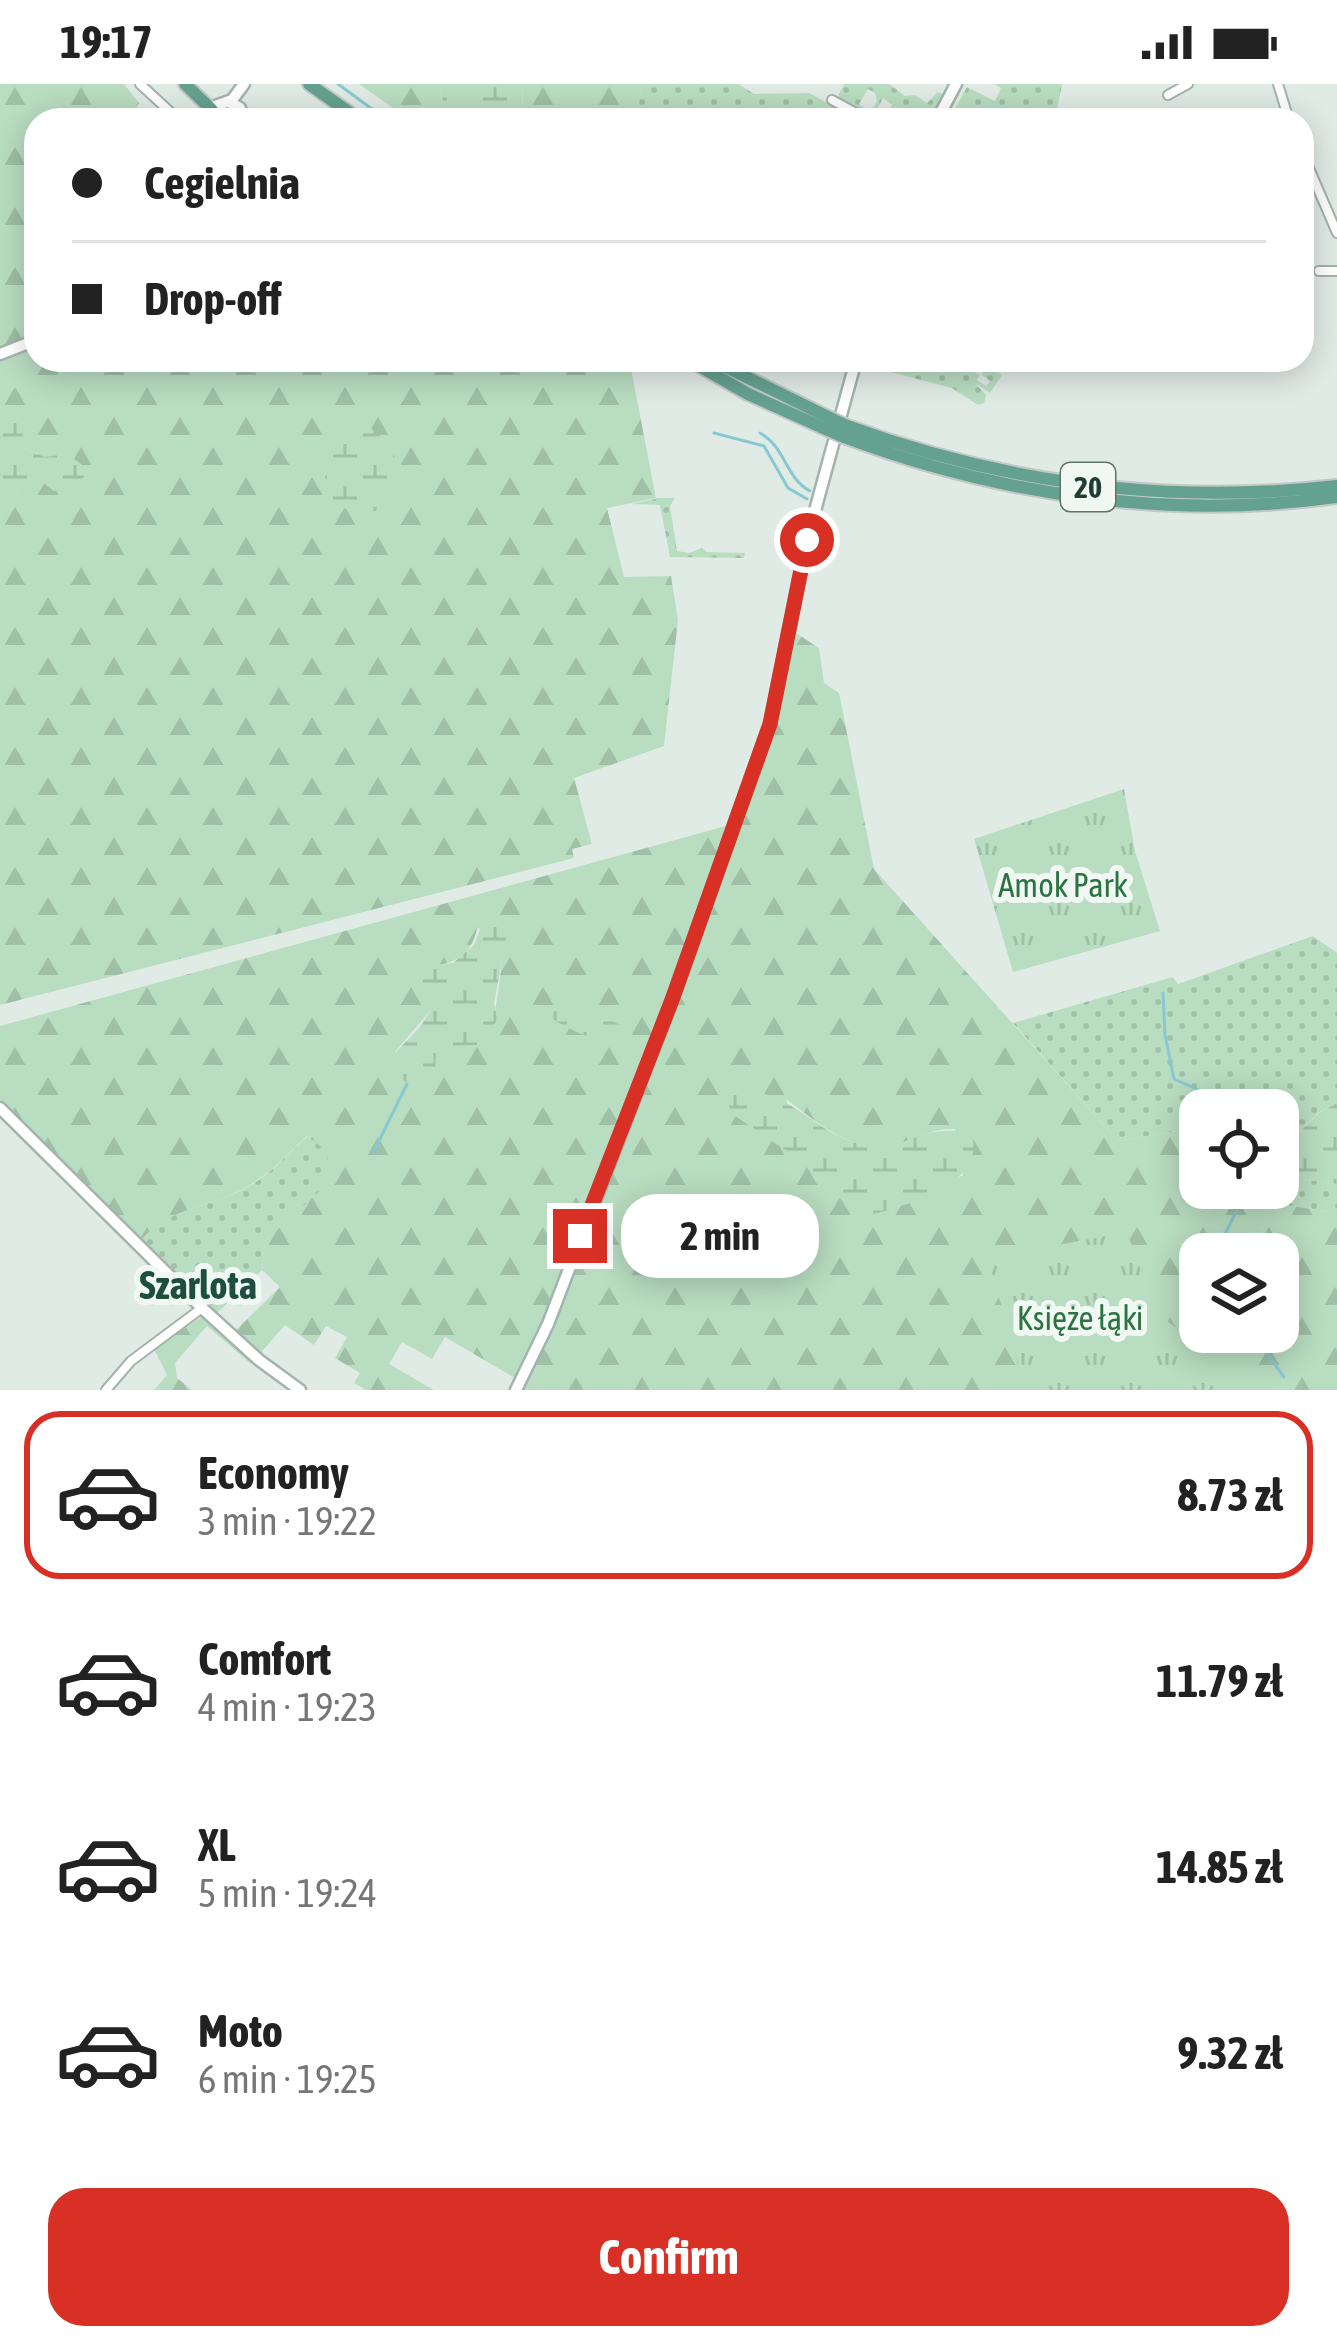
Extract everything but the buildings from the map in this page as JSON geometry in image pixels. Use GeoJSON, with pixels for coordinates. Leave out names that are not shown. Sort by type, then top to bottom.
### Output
{"type":"FeatureCollection","features":[{"type":"Feature","properties":{"kind":"main road"},"geometry":{"type":"LineString","coordinates":[[185,84],[204,108]]}},
{"type":"Feature","properties":{"kind":"main road"},"geometry":{"type":"LineString","coordinates":[[304,84],[333,108]]}},
{"type":"Feature","properties":{"kind":"main road"},"geometry":{"type":"LineString","coordinates":[[304,84],[341,108]]}},
{"type":"Feature","properties":{"kind":"main road","name":"20"},"geometry":{"type":"LineString","coordinates":[[710,372],[748,394],[951,471],[1090,499],[1223,506],[1337,497]]}},
{"type":"Feature","properties":{"kind":"main road","name":"20"},"geometry":{"type":"LineString","coordinates":[[734,372],[830,425]]}},
{"type":"Feature","properties":{"kind":"main road","name":"20"},"geometry":{"type":"LineString","coordinates":[[846,431],[939,457],[1073,485],[1204,494],[1337,486]]}},
{"type":"Feature","properties":{"kind":"street"},"geometry":{"type":"LineString","coordinates":[[140,84],[166,108]]}},
{"type":"Feature","properties":{"kind":"street"},"geometry":{"type":"LineString","coordinates":[[1168,95],[1189,84]]}},
{"type":"Feature","properties":{"kind":"street"},"geometry":{"type":"LineString","coordinates":[[832,100],[847,108]]}},
{"type":"Feature","properties":{"kind":"street"},"geometry":{"type":"LineString","coordinates":[[1314,180],[1337,233]]}},
{"type":"Feature","properties":{"kind":"street"},"geometry":{"type":"LineString","coordinates":[[1319,271],[1337,271]]}},
{"type":"Feature","properties":{"kind":"street"},"geometry":{"type":"LineString","coordinates":[[516,1390],[548,1324],[672,1000],[770,724],[807,540],[853,372]]}},
{"type":"Feature","properties":{"kind":"street"},"geometry":{"type":"LineString","coordinates":[[0,1108],[202,1309],[300,1390]]}},
{"type":"Feature","properties":{"kind":"street"},"geometry":{"type":"LineString","coordinates":[[106,1390],[131,1361],[202,1309]]}},
{"type":"Feature","properties":{"kind":"green space"},"geometry":{"type":"Polygon","coordinates":[[[0,84],[124,84],[139,103],[136,108],[24,108],[24,372],[632,372],[656,498],[607,508],[624,577],[671,576],[678,620],[664,746],[574,778],[592,844],[572,849],[574,858],[0,1005],[0,517],[8,513],[20,485],[34,476],[47,484],[45,457],[21,447],[21,432],[8,405],[0,408],[0,84]]]}},
{"type":"Feature","properties":{"kind":"green space"},"geometry":{"type":"Polygon","coordinates":[[[359,84],[431,84],[440,90],[444,108],[393,108],[359,84]]]}},
{"type":"Feature","properties":{"kind":"green space"},"geometry":{"type":"Polygon","coordinates":[[[431,84],[523,84],[522,108],[444,108],[440,90],[431,84]]]}},
{"type":"Feature","properties":{"kind":"green space"},"geometry":{"type":"Polygon","coordinates":[[[523,84],[643,84],[637,108],[522,108],[523,84]]]}},
{"type":"Feature","properties":{"kind":"green space"},"geometry":{"type":"Polygon","coordinates":[[[643,84],[738,84],[754,94],[809,93],[837,108],[637,108],[643,84]]]}},
{"type":"Feature","properties":{"kind":"green space"},"geometry":{"type":"Polygon","coordinates":[[[844,84],[889,84],[927,103],[938,92],[947,96],[940,108],[890,108],[883,98],[873,108],[875,93],[868,89],[859,104],[865,108],[837,98],[844,84]]]}},
{"type":"Feature","properties":{"kind":"green space"},"geometry":{"type":"Polygon","coordinates":[[[994,84],[1062,84],[1057,108],[956,108],[967,87],[995,101],[1001,88],[994,84]]]}},
{"type":"Feature","properties":{"kind":"green space"},"geometry":{"type":"Polygon","coordinates":[[[890,372],[973,372],[986,386],[990,381],[984,372],[1002,375],[990,393],[975,383],[986,395],[978,405],[952,388],[890,372]]]}},
{"type":"Feature","properties":{"kind":"green space"},"geometry":{"type":"Polygon","coordinates":[[[7,405],[26,413],[21,447],[45,457],[67,454],[81,464],[84,477],[54,491],[34,476],[20,485],[8,514],[0,517],[0,408],[7,405]]]}},
{"type":"Feature","properties":{"kind":"green space"},"geometry":{"type":"Polygon","coordinates":[[[364,423],[392,450],[396,468],[389,507],[365,512],[328,499],[325,481],[338,431],[364,423]]]}},
{"type":"Feature","properties":{"kind":"green space"},"geometry":{"type":"Polygon","coordinates":[[[675,498],[670,506],[677,551],[702,548],[745,553],[744,558],[670,557],[660,505],[632,504],[675,498]]]}},
{"type":"Feature","properties":{"kind":"green space"},"geometry":{"type":"Polygon","coordinates":[[[796,633],[819,648],[824,683],[839,693],[874,869],[1118,1141],[1179,1131],[1179,1209],[1299,1207],[1337,1213],[1337,1390],[509,1390],[515,1378],[445,1337],[432,1359],[402,1342],[389,1364],[434,1390],[366,1390],[354,1383],[360,1373],[335,1358],[347,1337],[326,1326],[314,1345],[285,1325],[251,1364],[207,1326],[175,1363],[177,1378],[192,1390],[154,1390],[167,1375],[154,1349],[203,1316],[228,1338],[280,1287],[262,1270],[265,1241],[326,1185],[328,1152],[307,1136],[250,1185],[177,1214],[141,1240],[0,1100],[0,1026],[744,821],[775,726],[796,633]],[[477,928],[465,953],[439,965],[431,992],[435,1005],[395,1052],[436,1052],[443,1046],[486,1041],[505,935],[477,928]],[[786,1099],[809,1164],[817,1175],[843,1191],[891,1209],[963,1175],[955,1129],[890,1147],[861,1145],[834,1133],[786,1099]]]}},
{"type":"Feature","properties":{"kind":"green space","name":"Amok Park"},"geometry":{"type":"Polygon","coordinates":[[[1124,789],[1135,851],[1160,931],[1013,972],[974,839],[1124,789]]]}},
{"type":"Feature","properties":{"kind":"green space"},"geometry":{"type":"Polygon","coordinates":[[[494,914],[509,923],[494,1004],[497,1019],[486,1041],[443,1046],[436,1052],[435,1072],[423,1083],[407,1084],[394,1068],[396,1052],[434,1005],[431,992],[413,976],[417,964],[427,959],[439,965],[453,963],[474,945],[485,916],[494,914]]]}},
{"type":"Feature","properties":{"kind":"green space"},"geometry":{"type":"Polygon","coordinates":[[[1313,936],[1337,953],[1337,1103],[1299,1132],[1299,1089],[1179,1089],[1179,1131],[1118,1141],[1013,1023],[1173,977],[1178,984],[1313,936]]]}},
{"type":"Feature","properties":{"kind":"green space"},"geometry":{"type":"Polygon","coordinates":[[[580,1004],[631,1031],[634,1040],[602,1040],[570,1029],[552,1018],[555,1009],[580,1004]]]}},
{"type":"Feature","properties":{"kind":"green space"},"geometry":{"type":"Polygon","coordinates":[[[736,1090],[773,1097],[830,1132],[863,1145],[891,1146],[954,1131],[972,1134],[973,1153],[967,1168],[938,1191],[864,1217],[820,1183],[806,1164],[732,1114],[725,1096],[736,1090]]]}},
{"type":"Feature","properties":{"kind":"green space"},"geometry":{"type":"Polygon","coordinates":[[[1337,1103],[1337,1184],[1299,1179],[1299,1133],[1337,1103]]]}},
{"type":"Feature","properties":{"kind":"green space"},"geometry":{"type":"Polygon","coordinates":[[[308,1136],[329,1152],[327,1185],[265,1241],[262,1270],[216,1314],[141,1240],[177,1214],[251,1185],[308,1136]]]}},
{"type":"Feature","properties":{"kind":"green space"},"geometry":{"type":"Polygon","coordinates":[[[1299,1179],[1337,1184],[1337,1213],[1299,1207],[1299,1179]]]}},
{"type":"Feature","properties":{"kind":"green space","name":"Księże łąki"},"geometry":{"type":"Polygon","coordinates":[[[1127,1232],[1156,1313],[1179,1330],[1179,1353],[1211,1353],[1262,1390],[1025,1390],[988,1258],[1127,1232]]]}},
{"type":"Feature","properties":{"kind":"waterway"},"geometry":{"type":"LineString","coordinates":[[338,84],[371,108]]}},
{"type":"Feature","properties":{"kind":"waterway"},"geometry":{"type":"LineString","coordinates":[[714,433],[764,446],[788,488],[807,499]]}},
{"type":"Feature","properties":{"kind":"waterway"},"geometry":{"type":"LineString","coordinates":[[760,433],[810,491]]}},
{"type":"Feature","properties":{"kind":"waterway"},"geometry":{"type":"LineString","coordinates":[[1163,993],[1174,1079],[1196,1089]]}},
{"type":"Feature","properties":{"kind":"waterway"},"geometry":{"type":"LineString","coordinates":[[373,1153],[407,1084]]}},
{"type":"Feature","properties":{"kind":"waterway"},"geometry":{"type":"LineString","coordinates":[[1226,1233],[1238,1209]]}},
{"type":"Feature","properties":{"kind":"waterway"},"geometry":{"type":"LineString","coordinates":[[1266,1353],[1284,1377]]}},
{"type":"Feature","properties":{"kind":"district","name":"Szarlota"},"geometry":{"type":"Point","coordinates":[198,1285]}},
{"type":"Feature","properties":{"kind":"route"},"geometry":{"type":"LineString","coordinates":[[580,1236],[672,1000],[770,724],[807,540]]}}]}
